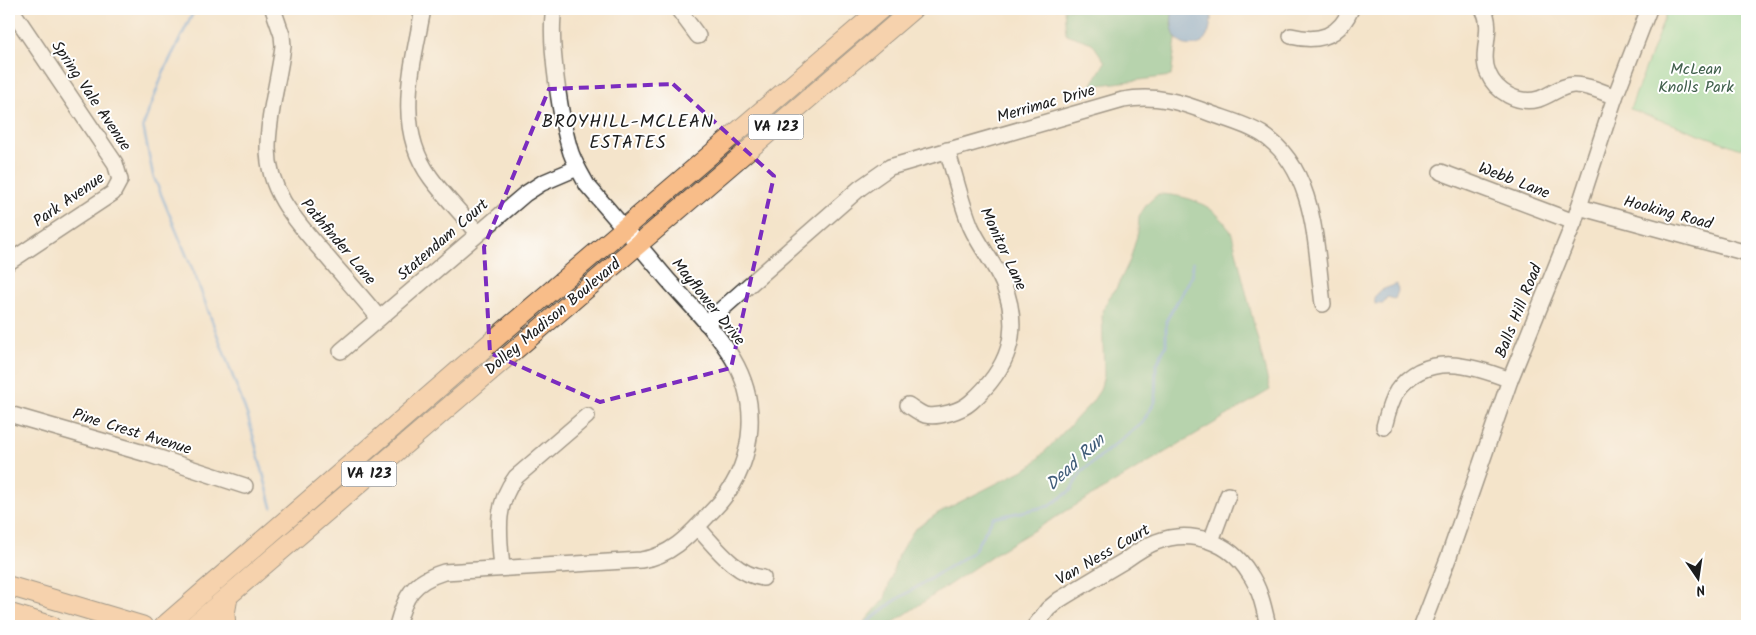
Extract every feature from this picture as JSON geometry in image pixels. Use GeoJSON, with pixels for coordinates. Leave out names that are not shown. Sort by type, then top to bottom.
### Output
{"type":"FeatureCollection","features":[{"type":"Feature","properties":{"kind":"main road","name":"Dolley Madison Boulevard"},"geometry":{"type":"LineString","coordinates":[[164,626],[624,228],[882,9]]}},
{"type":"Feature","properties":{"kind":"main road","name":"Dolley Madison Boulevard"},"geometry":{"type":"LineString","coordinates":[[193,626],[913,9]]}},
{"type":"Feature","properties":{"kind":"main road"},"geometry":{"type":"LineString","coordinates":[[9,586],[143,626]]}},
{"type":"Feature","properties":{"kind":"main road"},"geometry":{"type":"LineString","coordinates":[[226,626],[224,614],[228,597]]}},
{"type":"Feature","properties":{"kind":"main road"},"geometry":{"type":"LineString","coordinates":[[9,613],[52,626]]}},
{"type":"Feature","properties":{"kind":"street","name":"Spring Vale Avenue"},"geometry":{"type":"LineString","coordinates":[[11,9],[115,163],[120,180]]}},
{"type":"Feature","properties":{"kind":"street","name":"Pathfinder Lane"},"geometry":{"type":"LineString","coordinates":[[273,9],[278,20],[283,46],[268,136],[268,159],[273,181],[278,195],[293,218],[379,318]]}},
{"type":"Feature","properties":{"kind":"street"},"geometry":{"type":"LineString","coordinates":[[423,9],[408,95],[410,130],[414,146],[431,178],[478,233]]}},
{"type":"Feature","properties":{"kind":"street","name":"Mayflower Drive"},"geometry":{"type":"LineString","coordinates":[[397,626],[408,595],[417,585],[430,577],[451,571],[650,559],[671,550],[725,498],[735,483],[746,455],[750,426],[748,397],[742,377],[732,357],[706,323],[587,184],[577,168],[566,136],[555,67],[552,25],[554,9]]}},
{"type":"Feature","properties":{"kind":"street"},"geometry":{"type":"LineString","coordinates":[[678,9],[698,36]]}},
{"type":"Feature","properties":{"kind":"street"},"geometry":{"type":"LineString","coordinates":[[1291,36],[1308,40],[1326,37],[1344,22],[1351,9]]}},
{"type":"Feature","properties":{"kind":"street"},"geometry":{"type":"LineString","coordinates":[[1483,9],[1488,23],[1485,60],[1488,72],[1501,90],[1509,96],[1529,100],[1538,99],[1574,85],[1583,86],[1615,97]]}},
{"type":"Feature","properties":{"kind":"street","name":"Balls Hill Road"},"geometry":{"type":"LineString","coordinates":[[1422,626],[1449,556],[1510,380],[1574,222],[1615,97],[1650,9]]}},
{"type":"Feature","properties":{"kind":"street","name":"Merrimac Drive"},"geometry":{"type":"LineString","coordinates":[[706,323],[879,174],[890,167],[1139,97],[1175,100],[1247,126],[1262,134],[1285,156],[1303,186],[1308,203],[1323,304]]}},
{"type":"Feature","properties":{"kind":"street","name":"Monitor Lane"},"geometry":{"type":"LineString","coordinates":[[908,405],[925,415],[948,414],[968,405],[985,390],[1005,362],[1011,336],[1010,309],[1002,282],[971,226],[947,150]]}},
{"type":"Feature","properties":{"kind":"street","name":"Statendam Court"},"geometry":{"type":"LineString","coordinates":[[341,351],[525,194],[542,183],[577,168]]}},
{"type":"Feature","properties":{"kind":"street","name":"Webb Lane"},"geometry":{"type":"LineString","coordinates":[[1441,172],[1574,222]]}},
{"type":"Feature","properties":{"kind":"street","name":"Park Avenue"},"geometry":{"type":"LineString","coordinates":[[9,262],[113,193],[120,180]]}},
{"type":"Feature","properties":{"kind":"street","name":"Hooking Road"},"geometry":{"type":"LineString","coordinates":[[1580,206],[1747,253]]}},
{"type":"Feature","properties":{"kind":"street"},"geometry":{"type":"LineString","coordinates":[[1384,427],[1397,392],[1414,376],[1426,370],[1452,364],[1466,365],[1510,380]]}},
{"type":"Feature","properties":{"kind":"street","name":"Pine Crest Avenue"},"geometry":{"type":"LineString","coordinates":[[9,414],[147,454],[246,486]]}},
{"type":"Feature","properties":{"kind":"street"},"geometry":{"type":"LineString","coordinates":[[502,568],[499,511],[508,487],[516,477],[587,416]]}},
{"type":"Feature","properties":{"kind":"street"},"geometry":{"type":"LineString","coordinates":[[1211,541],[1228,495]]}},
{"type":"Feature","properties":{"kind":"street"},"geometry":{"type":"LineString","coordinates":[[697,527],[736,567],[744,573],[763,578]]}},
{"type":"Feature","properties":{"kind":"street","name":"Van Ness Court"},"geometry":{"type":"LineString","coordinates":[[1035,626],[1048,609],[1059,600],[1150,545],[1170,538],[1184,536],[1211,541],[1226,548],[1249,572],[1257,586],[1268,626]]}},
{"type":"Feature","properties":{"kind":"highlighted area"},"geometry":{"type":"Polygon","coordinates":[[[673,84],[774,176],[731,368],[600,402],[490,353],[484,247],[549,89],[673,84]]]}},
{"type":"Feature","properties":{"kind":"green space"},"geometry":{"type":"Polygon","coordinates":[[[1064,9],[1173,9],[1171,24],[1176,39],[1171,76],[1091,86],[1105,62],[1092,43],[1066,34],[1064,9]]]}},
{"type":"Feature","properties":{"kind":"green space","name":"McLean Knolls Park"},"geometry":{"type":"Polygon","coordinates":[[[1668,9],[1747,9],[1747,132],[1741,149],[1630,109],[1668,9]]]}},
{"type":"Feature","properties":{"kind":"green space"},"geometry":{"type":"Polygon","coordinates":[[[1158,194],[1191,199],[1201,204],[1218,216],[1232,234],[1270,390],[999,551],[888,626],[861,626],[885,598],[898,555],[914,530],[938,513],[1031,466],[1092,402],[1100,390],[1104,375],[1102,314],[1108,299],[1117,287],[1130,260],[1138,232],[1139,216],[1147,204],[1158,194]]]}},
{"type":"Feature","properties":{"kind":"water"},"geometry":{"type":"Polygon","coordinates":[[[1173,9],[1213,9],[1209,32],[1202,43],[1193,46],[1186,45],[1176,38],[1172,24],[1173,9]]]}},
{"type":"Feature","properties":{"kind":"water"},"geometry":{"type":"Polygon","coordinates":[[[1397,284],[1398,291],[1395,299],[1387,297],[1383,304],[1375,304],[1374,297],[1381,290],[1397,284]]]}},
{"type":"Feature","properties":{"kind":"waterway"},"geometry":{"type":"LineString","coordinates":[[195,9],[164,71],[143,126],[153,175],[196,278],[248,417],[272,507]]}},
{"type":"Feature","properties":{"kind":"waterway","name":"Dead Run"},"geometry":{"type":"LineString","coordinates":[[863,626],[893,602],[973,552],[993,518],[1049,506],[1070,491],[1082,471],[1142,423],[1155,402],[1156,366],[1166,345],[1166,321],[1192,276],[1193,262]]}},
{"type":"Feature","properties":{"kind":"district","name":"BROYHILL-MCLEAN ESTATES"},"geometry":{"type":"Point","coordinates":[628,132]}}]}
